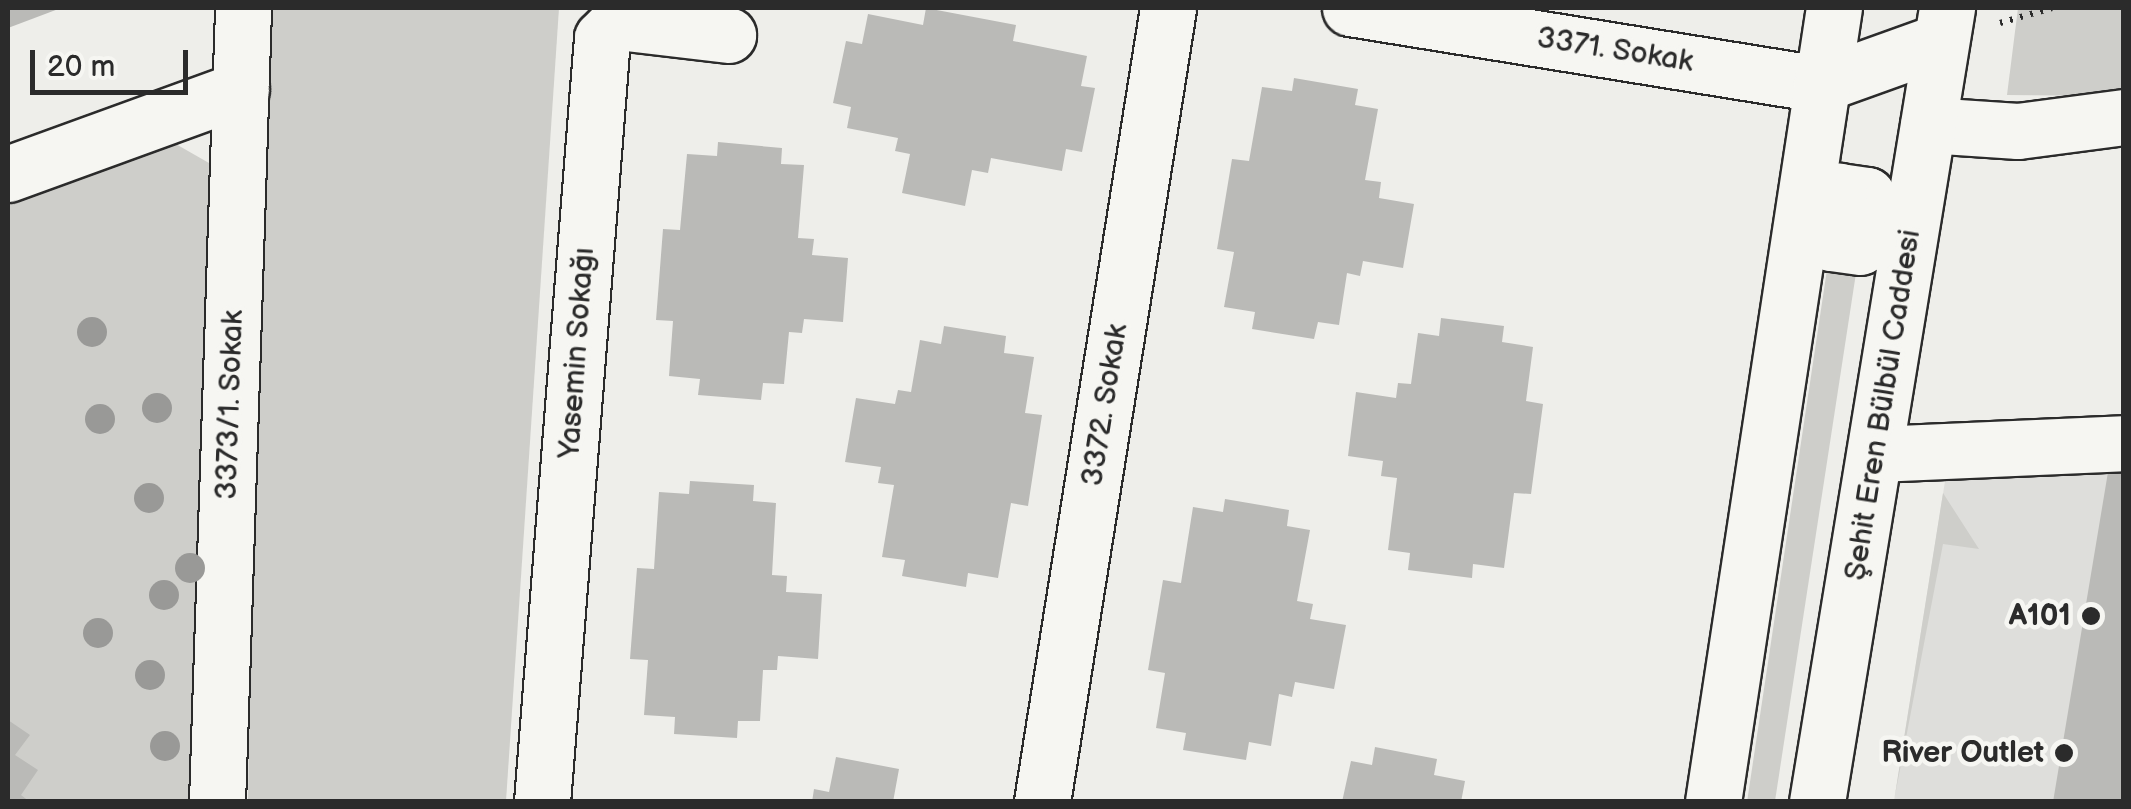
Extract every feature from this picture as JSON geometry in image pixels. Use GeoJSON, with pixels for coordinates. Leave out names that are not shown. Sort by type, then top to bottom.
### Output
{"type":"FeatureCollection","features":[{"type":"Feature","properties":{"kind":"street","name":"3373/1. Sokak"},"geometry":{"type":"LineString","coordinates":[[216,802],[243,8]]}},
{"type":"Feature","properties":{"kind":"street","name":"3372. Sokak"},"geometry":{"type":"LineString","coordinates":[[1042,802],[1168,8]]}},
{"type":"Feature","properties":{"kind":"street"},"geometry":{"type":"LineString","coordinates":[[1713,802],[1834,8]]}},
{"type":"Feature","properties":{"kind":"street","name":"3371. Sokak"},"geometry":{"type":"LineString","coordinates":[[1384,10],[1648,30],[1821,84]]}},
{"type":"Feature","properties":{"kind":"street","name":"Yasemin Sokağı"},"geometry":{"type":"LineString","coordinates":[[542,802],[602,38],[618,22],[728,34]]}},
{"type":"Feature","properties":{"kind":"street"},"geometry":{"type":"LineString","coordinates":[[1821,84],[1944,24]]}},
{"type":"Feature","properties":{"kind":"street","name":"Şehit Eren Bülbül Caddesi"},"geometry":{"type":"LineString","coordinates":[[1817,802],[1944,24]]}},
{"type":"Feature","properties":{"kind":"street"},"geometry":{"type":"LineString","coordinates":[[8,174],[240,89]]}},
{"type":"Feature","properties":{"kind":"street"},"geometry":{"type":"LineString","coordinates":[[1928,125],[2018,132],[2124,117]]}},
{"type":"Feature","properties":{"kind":"street"},"geometry":{"type":"LineString","coordinates":[[1874,454],[2124,444]]}},
{"type":"Feature","properties":{"kind":"path"},"geometry":{"type":"LineString","coordinates":[[2016,18],[2052,8]]}},
{"type":"Feature","properties":{"kind":"shaded area"},"geometry":{"type":"Polygon","coordinates":[[[261,8],[559,8],[506,801],[248,802],[261,8]]]}},
{"type":"Feature","properties":{"kind":"shaded area"},"geometry":{"type":"Polygon","coordinates":[[[2018,8],[2123,8],[2123,96],[2007,95],[2018,8]]]}},
{"type":"Feature","properties":{"kind":"shaded area"},"geometry":{"type":"Polygon","coordinates":[[[167,139],[209,163],[199,801],[8,801],[8,196],[167,139]]]}},
{"type":"Feature","properties":{"kind":"shaded area"},"geometry":{"type":"Polygon","coordinates":[[[1831,243],[1860,247],[1775,801],[1747,802],[1831,243]]]}},
{"type":"Feature","properties":{"kind":"shaded area"},"geometry":{"type":"Polygon","coordinates":[[[2123,424],[2123,801],[1894,802],[1953,431],[2123,424]]]}},
{"type":"Feature","properties":{"kind":"shaded area"},"geometry":{"type":"Polygon","coordinates":[[[1943,493],[1979,549],[1943,544],[1894,801],[1943,493]]]}},
{"type":"Feature","properties":{"kind":"building"},"geometry":{"type":"Polygon","coordinates":[[[8,8],[61,8],[8,28],[8,8]]]}},
{"type":"Feature","properties":{"kind":"building"},"geometry":{"type":"Polygon","coordinates":[[[926,8],[1016,25],[1013,41],[1087,56],[1081,86],[1095,88],[1082,152],[1066,149],[1062,171],[991,158],[988,173],[972,170],[965,206],[902,193],[910,154],[895,151],[898,138],[847,128],[851,107],[833,103],[846,41],[862,44],[868,14],[923,25],[926,8]]]}},
{"type":"Feature","properties":{"kind":"building"},"geometry":{"type":"Polygon","coordinates":[[[1294,78],[1358,89],[1355,105],[1378,109],[1365,180],[1381,182],[1379,198],[1414,204],[1403,268],[1363,261],[1360,276],[1347,273],[1339,325],[1318,322],[1314,339],[1252,329],[1255,312],[1224,307],[1234,252],[1217,249],[1232,159],[1249,161],[1262,87],[1292,91],[1294,78]]]}},
{"type":"Feature","properties":{"kind":"building"},"geometry":{"type":"Polygon","coordinates":[[[718,142],[782,148],[781,164],[804,165],[798,238],[814,239],[812,255],[848,258],[843,322],[804,319],[802,333],[789,332],[784,384],[763,383],[761,400],[698,395],[700,379],[669,376],[673,321],[656,320],[663,229],[680,230],[687,154],[717,156],[718,142]]]}},
{"type":"Feature","properties":{"kind":"building"},"geometry":{"type":"Polygon","coordinates":[[[1441,318],[1504,326],[1502,342],[1533,347],[1526,401],[1543,404],[1531,494],[1514,493],[1504,568],[1473,564],[1472,578],[1408,570],[1410,553],[1388,550],[1397,478],[1381,476],[1383,461],[1348,456],[1356,392],[1396,398],[1398,383],[1411,384],[1418,333],[1439,336],[1441,318]]]}},
{"type":"Feature","properties":{"kind":"building"},"geometry":{"type":"Polygon","coordinates":[[[944,326],[1006,336],[1004,353],[1034,357],[1025,413],[1042,415],[1028,506],[1011,503],[998,578],[968,573],[966,587],[902,576],[905,560],[882,557],[894,485],[878,483],[881,467],[845,462],[856,398],[895,404],[898,390],[911,392],[920,340],[941,344],[944,326]]]}},
{"type":"Feature","properties":{"kind":"building"},"geometry":{"type":"Polygon","coordinates":[[[2111,454],[2124,456],[2124,802],[2053,802],[2111,454]]]}},
{"type":"Feature","properties":{"kind":"building"},"geometry":{"type":"Polygon","coordinates":[[[690,481],[754,485],[753,501],[776,503],[772,575],[787,576],[786,592],[822,594],[818,659],[778,656],[777,670],[763,670],[760,721],[738,721],[737,738],[674,734],[675,717],[644,715],[648,660],[630,659],[637,568],[654,569],[659,492],[689,494],[690,481]]]}},
{"type":"Feature","properties":{"kind":"building"},"geometry":{"type":"Polygon","coordinates":[[[1225,499],[1289,510],[1287,526],[1310,530],[1297,601],[1313,604],[1310,619],[1346,625],[1334,689],[1295,682],[1292,697],[1279,694],[1271,746],[1249,742],[1246,760],[1183,750],[1186,733],[1156,728],[1165,673],[1148,670],[1163,580],[1181,583],[1193,507],[1223,512],[1225,499]]]}},
{"type":"Feature","properties":{"kind":"building"},"geometry":{"type":"Polygon","coordinates":[[[8,720],[30,735],[15,755],[38,770],[21,795],[30,802],[8,802],[8,720]]]}},
{"type":"Feature","properties":{"kind":"building"},"geometry":{"type":"Polygon","coordinates":[[[1375,747],[1437,759],[1434,775],[1465,781],[1461,802],[1342,802],[1351,761],[1372,765],[1375,747]]]}},
{"type":"Feature","properties":{"kind":"building"},"geometry":{"type":"Polygon","coordinates":[[[836,757],[899,769],[893,802],[812,802],[814,789],[829,792],[836,757]]]}},
{"type":"Feature","properties":{"kind":"place","name":"A101"},"geometry":{"type":"Point","coordinates":[2091,616]}},
{"type":"Feature","properties":{"kind":"place","name":"River Outlet"},"geometry":{"type":"Point","coordinates":[2064,753]}}]}
